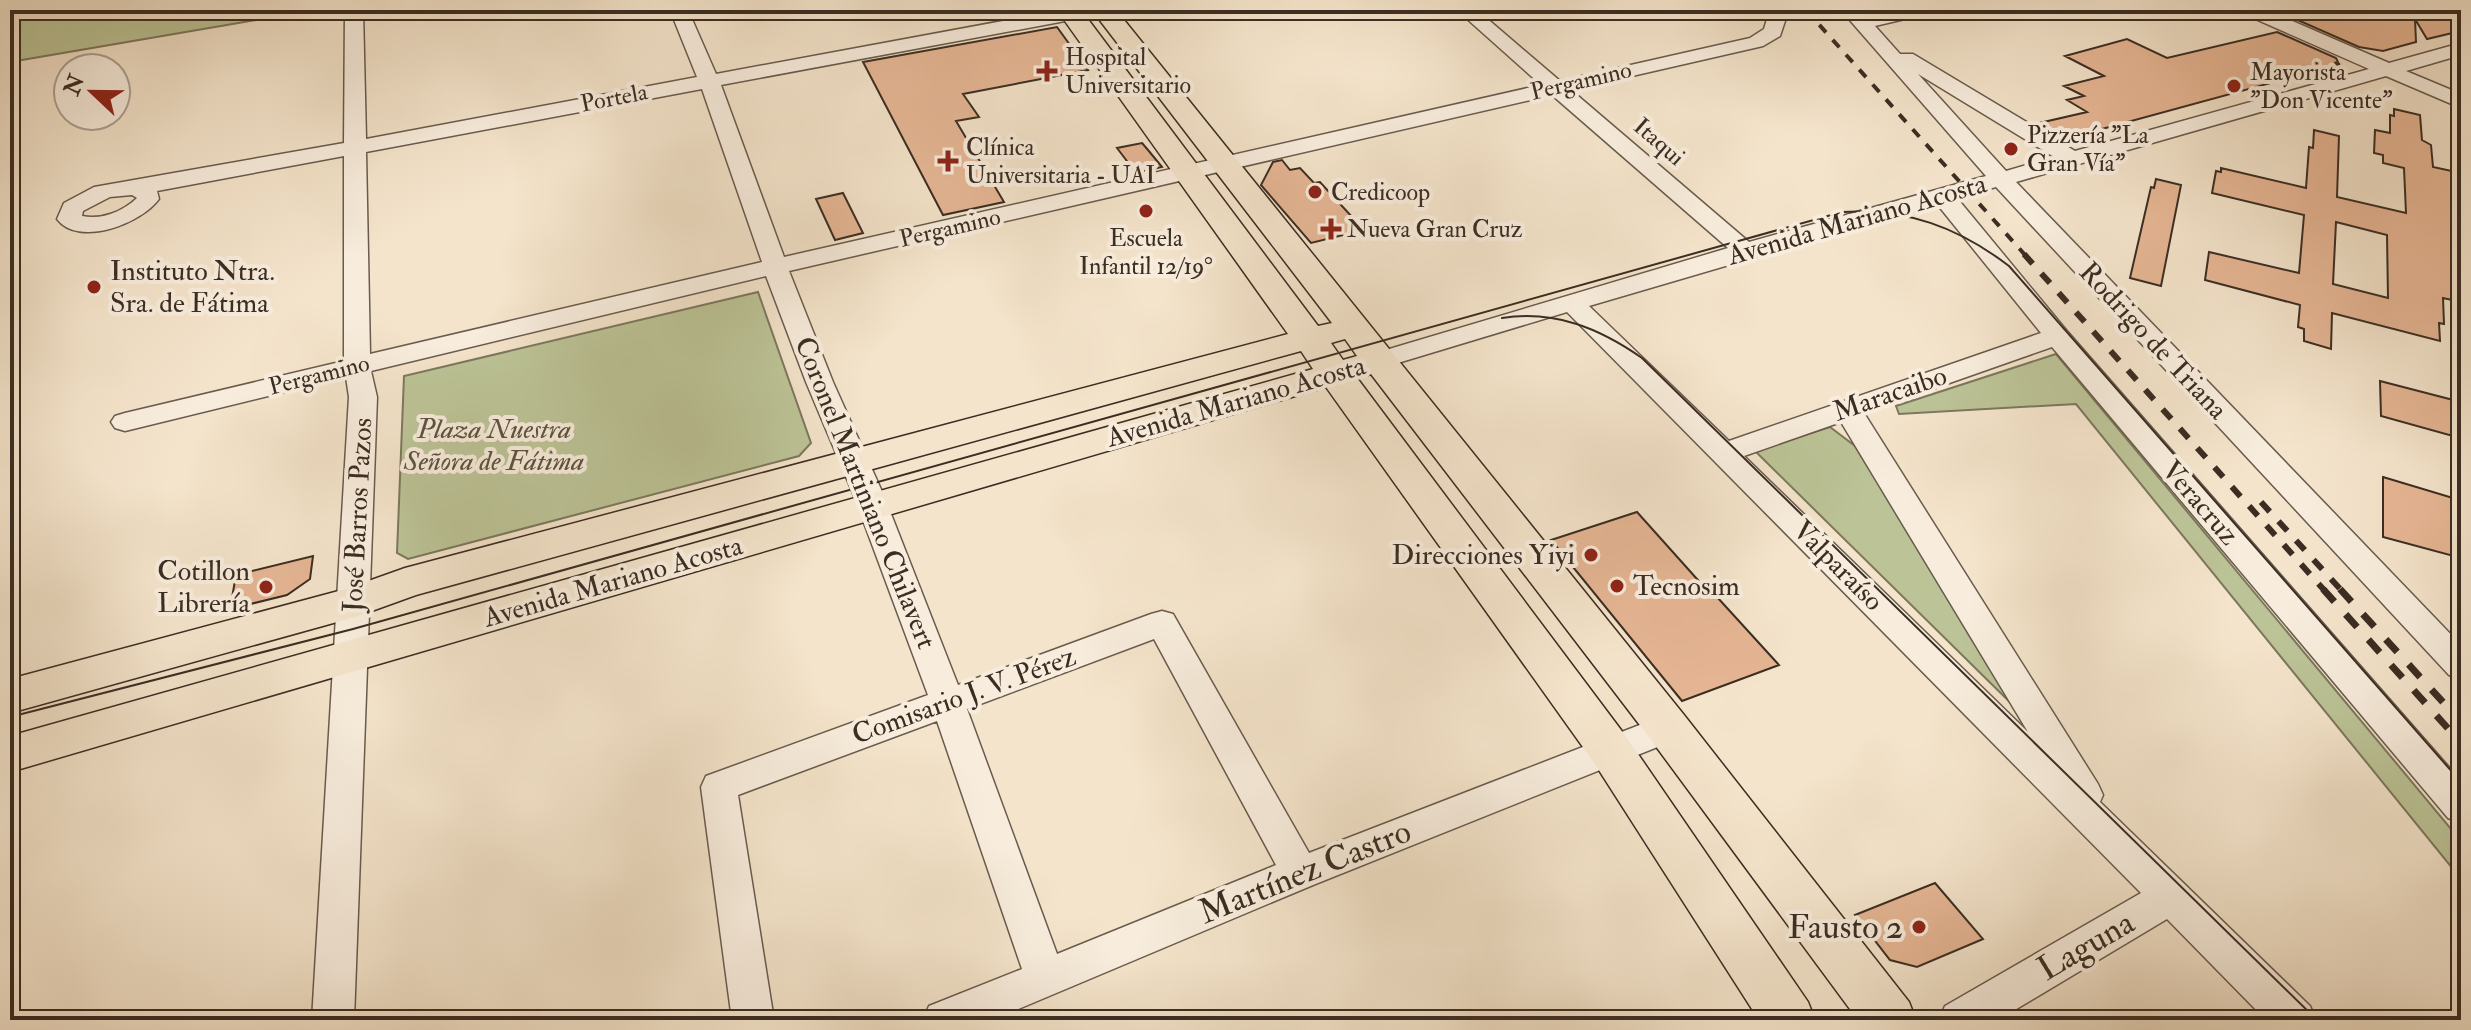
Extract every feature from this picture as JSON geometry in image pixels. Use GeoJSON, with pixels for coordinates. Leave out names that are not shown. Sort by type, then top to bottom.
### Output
{"type":"FeatureCollection","features":[{"type":"Feature","properties":{"kind":"main road"},"geometry":{"type":"LineString","coordinates":[[1104,10],[1668,728],[1890,1020]]}},
{"type":"Feature","properties":{"kind":"main road"},"geometry":{"type":"LineString","coordinates":[[1078,11],[1308,339],[1611,751],[1789,1020]]}},
{"type":"Feature","properties":{"kind":"main road","name":"Avenida Mariano Acosta"},"geometry":{"type":"LineString","coordinates":[[10,696],[355,602],[405,583],[1353,327]]}},
{"type":"Feature","properties":{"kind":"main road","name":"Avenida Mariano Acosta"},"geometry":{"type":"LineString","coordinates":[[10,754],[1378,361]]}},
{"type":"Feature","properties":{"kind":"street","name":"José Barros Pazos"},"geometry":{"type":"LineString","coordinates":[[333,1020],[363,397],[357,365],[354,10]]}},
{"type":"Feature","properties":{"kind":"street","name":"Coronel Martiniano Chilavert"},"geometry":{"type":"LineString","coordinates":[[679,10],[711,80],[776,269],[852,464],[873,507],[948,703],[1045,978]]}},
{"type":"Feature","properties":{"kind":"street","name":"Itaqui"},"geometry":{"type":"LineString","coordinates":[[1466,10],[1745,251]]}},
{"type":"Feature","properties":{"kind":"street"},"geometry":{"type":"LineString","coordinates":[[1856,17],[1919,10]]}},
{"type":"Feature","properties":{"kind":"street"},"geometry":{"type":"LineString","coordinates":[[2251,10],[2461,102]]}},
{"type":"Feature","properties":{"kind":"street","name":"Portela"},"geometry":{"type":"LineString","coordinates":[[136,188],[1078,11]]}},
{"type":"Feature","properties":{"kind":"street","name":"Rodrigo de Triana"},"geometry":{"type":"LineString","coordinates":[[1856,17],[2001,179],[2461,666]]}},
{"type":"Feature","properties":{"kind":"street","name":"Pergamino"},"geometry":{"type":"LineString","coordinates":[[125,422],[608,305],[776,269],[1756,42],[1772,21]]}},
{"type":"Feature","properties":{"kind":"street"},"geometry":{"type":"LineString","coordinates":[[1880,42],[2072,159]]}},
{"type":"Feature","properties":{"kind":"street","name":"Avenida Mariano Acosta"},"geometry":{"type":"LineString","coordinates":[[1378,361],[1745,251],[2461,49]]}},
{"type":"Feature","properties":{"kind":"street","name":"Veracruz"},"geometry":{"type":"LineString","coordinates":[[1943,196],[2057,336],[2461,807]]}},
{"type":"Feature","properties":{"kind":"street","name":"Valparaíso"},"geometry":{"type":"LineString","coordinates":[[1572,303],[2295,1020]]}},
{"type":"Feature","properties":{"kind":"street","name":"Maracaibo"},"geometry":{"type":"LineString","coordinates":[[1724,453],[2057,336]]}},
{"type":"Feature","properties":{"kind":"street","name":"Valparaíso"},"geometry":{"type":"LineString","coordinates":[[1847,408],[2104,830]]}},
{"type":"Feature","properties":{"kind":"street","name":"Comisario J. V. Pérez"},"geometry":{"type":"LineString","coordinates":[[753,1020],[719,787],[1162,623],[1300,873]]}},
{"type":"Feature","properties":{"kind":"street","name":"Martínez Castro"},"geometry":{"type":"LineString","coordinates":[[944,1020],[1300,873],[1668,728]]}},
{"type":"Feature","properties":{"kind":"street","name":"Laguna"},"geometry":{"type":"LineString","coordinates":[[1960,1020],[2171,896]]}},
{"type":"Feature","properties":{"kind":"green space"},"geometry":{"type":"Polygon","coordinates":[[[10,10],[274,10],[274,17],[69,52],[52,52],[52,55],[10,62],[10,10]]]}},
{"type":"Feature","properties":{"kind":"green space","name":"Plaza Nuestra Señora de Fátima"},"geometry":{"type":"Polygon","coordinates":[[[758,292],[811,443],[799,456],[408,559],[397,553],[404,376],[758,292]]]}},
{"type":"Feature","properties":{"kind":"green space"},"geometry":{"type":"Polygon","coordinates":[[[2056,354],[2461,841],[2461,879],[2076,404],[1899,414],[1896,406],[2056,354]]]}},
{"type":"Feature","properties":{"kind":"green space"},"geometry":{"type":"Polygon","coordinates":[[[1830,427],[1855,446],[2027,719],[1755,451],[1830,427]]]}},
{"type":"Feature","properties":{"kind":"building"},"geometry":{"type":"Polygon","coordinates":[[[2275,10],[2461,10],[2461,31],[2427,39],[2415,19],[2416,42],[2383,51],[2359,47],[2275,10]]]}},
{"type":"Feature","properties":{"kind":"building","name":"Clínica Universitaria - UAI"},"geometry":{"type":"Polygon","coordinates":[[[1057,27],[1088,70],[963,94],[979,117],[956,121],[1004,202],[943,215],[863,62],[1057,27]]]}},
{"type":"Feature","properties":{"kind":"building"},"geometry":{"type":"Polygon","coordinates":[[[2277,32],[2336,58],[2338,62],[2334,63],[2340,64],[2080,135],[2050,133],[2035,124],[2087,112],[2067,100],[2084,96],[2064,86],[2104,76],[2065,56],[2127,39],[2167,58],[2277,32]]]}},
{"type":"Feature","properties":{"kind":"building"},"geometry":{"type":"Polygon","coordinates":[[[2394,109],[2420,115],[2422,140],[2431,145],[2433,167],[2461,173],[2461,302],[2443,298],[2444,324],[2439,323],[2440,341],[2332,313],[2331,349],[2304,341],[2304,329],[2298,327],[2300,305],[2205,280],[2209,252],[2299,273],[2304,215],[2212,193],[2216,171],[2221,172],[2221,168],[2306,188],[2309,147],[2313,148],[2314,130],[2339,136],[2337,197],[2406,213],[2404,168],[2383,163],[2383,155],[2374,153],[2375,130],[2390,133],[2390,115],[2394,116],[2394,109]],[[2336,222],[2333,284],[2388,298],[2387,235],[2336,222]]]}},
{"type":"Feature","properties":{"kind":"building"},"geometry":{"type":"Polygon","coordinates":[[[1142,143],[1162,167],[1136,173],[1117,148],[1142,143]]]}},
{"type":"Feature","properties":{"kind":"building"},"geometry":{"type":"Polygon","coordinates":[[[1282,160],[1290,170],[1300,168],[1314,183],[1320,182],[1364,230],[1311,243],[1261,185],[1273,162],[1282,160]]]}},
{"type":"Feature","properties":{"kind":"building"},"geometry":{"type":"Polygon","coordinates":[[[2156,179],[2181,185],[2161,286],[2130,278],[2151,187],[2154,188],[2156,179]]]}},
{"type":"Feature","properties":{"kind":"building"},"geometry":{"type":"Polygon","coordinates":[[[843,193],[863,233],[835,240],[816,199],[843,193]]]}},
{"type":"Feature","properties":{"kind":"building"},"geometry":{"type":"Polygon","coordinates":[[[2380,381],[2457,401],[2461,404],[2460,438],[2381,416],[2380,381]]]}},
{"type":"Feature","properties":{"kind":"building"},"geometry":{"type":"Polygon","coordinates":[[[2383,477],[2453,498],[2454,515],[2461,517],[2461,558],[2383,537],[2383,477]]]}},
{"type":"Feature","properties":{"kind":"building"},"geometry":{"type":"Polygon","coordinates":[[[1637,512],[1779,665],[1682,701],[1551,540],[1637,512]]]}},
{"type":"Feature","properties":{"kind":"building","name":"Cotillon Librería"},"geometry":{"type":"Polygon","coordinates":[[[313,556],[310,579],[287,595],[230,609],[236,575],[313,556]]]}},
{"type":"Feature","properties":{"kind":"building","name":"Fausto 2"},"geometry":{"type":"Polygon","coordinates":[[[1935,883],[1983,939],[1917,967],[1890,960],[1855,915],[1935,883]]]}},
{"type":"Feature","properties":{"kind":"tram line"},"geometry":{"type":"LineString","coordinates":[[10,717],[353,629],[1842,212],[1865,212],[1888,213],[1930,223],[1970,241],[2009,266],[2461,782]]}},
{"type":"Feature","properties":{"kind":"tram line"},"geometry":{"type":"LineString","coordinates":[[1502,318],[1540,317],[1576,324],[1609,338],[1642,358],[2317,1020]]}},
{"type":"Feature","properties":{"kind":"railway"},"geometry":{"type":"LineString","coordinates":[[1806,10],[2026,256]]}},
{"type":"Feature","properties":{"kind":"railway"},"geometry":{"type":"LineString","coordinates":[[2024,254],[2325,591]]}},
{"type":"Feature","properties":{"kind":"railway"},"geometry":{"type":"LineString","coordinates":[[2261,502],[2342,591]]}},
{"type":"Feature","properties":{"kind":"railway"},"geometry":{"type":"LineString","coordinates":[[2323,589],[2461,743]]}},
{"type":"Feature","properties":{"kind":"railway"},"geometry":{"type":"LineString","coordinates":[[2340,589],[2461,722]]}},
{"type":"Feature","properties":{"kind":"place","name":"Hospital Universitario"},"geometry":{"type":"Point","coordinates":[1047,71]}},
{"type":"Feature","properties":{"kind":"place","name":"Mayorista \"Don Vicente\""},"geometry":{"type":"Point","coordinates":[2234,86]}},
{"type":"Feature","properties":{"kind":"place","name":"Pizzería \"La Gran Vía\""},"geometry":{"type":"Point","coordinates":[2011,149]}},
{"type":"Feature","properties":{"kind":"place","name":"Clínica Universitaria - UAI"},"geometry":{"type":"Point","coordinates":[948,161]}},
{"type":"Feature","properties":{"kind":"place","name":"Credicoop"},"geometry":{"type":"Point","coordinates":[1315,192]}},
{"type":"Feature","properties":{"kind":"place","name":"Escuela Infantil 12/19°"},"geometry":{"type":"Point","coordinates":[1146,211]}},
{"type":"Feature","properties":{"kind":"place","name":"Nueva Gran Cruz"},"geometry":{"type":"Point","coordinates":[1331,229]}},
{"type":"Feature","properties":{"kind":"place","name":"Instituto Ntra. Sra. de Fátima"},"geometry":{"type":"Point","coordinates":[94,287]}},
{"type":"Feature","properties":{"kind":"place","name":"Direcciones Yiyi"},"geometry":{"type":"Point","coordinates":[1591,555]}},
{"type":"Feature","properties":{"kind":"place","name":"Tecnosim"},"geometry":{"type":"Point","coordinates":[1617,586]}},
{"type":"Feature","properties":{"kind":"place","name":"Cotillon Librería"},"geometry":{"type":"Point","coordinates":[266,587]}},
{"type":"Feature","properties":{"kind":"place","name":"Fausto 2"},"geometry":{"type":"Point","coordinates":[1919,927]}}]}
